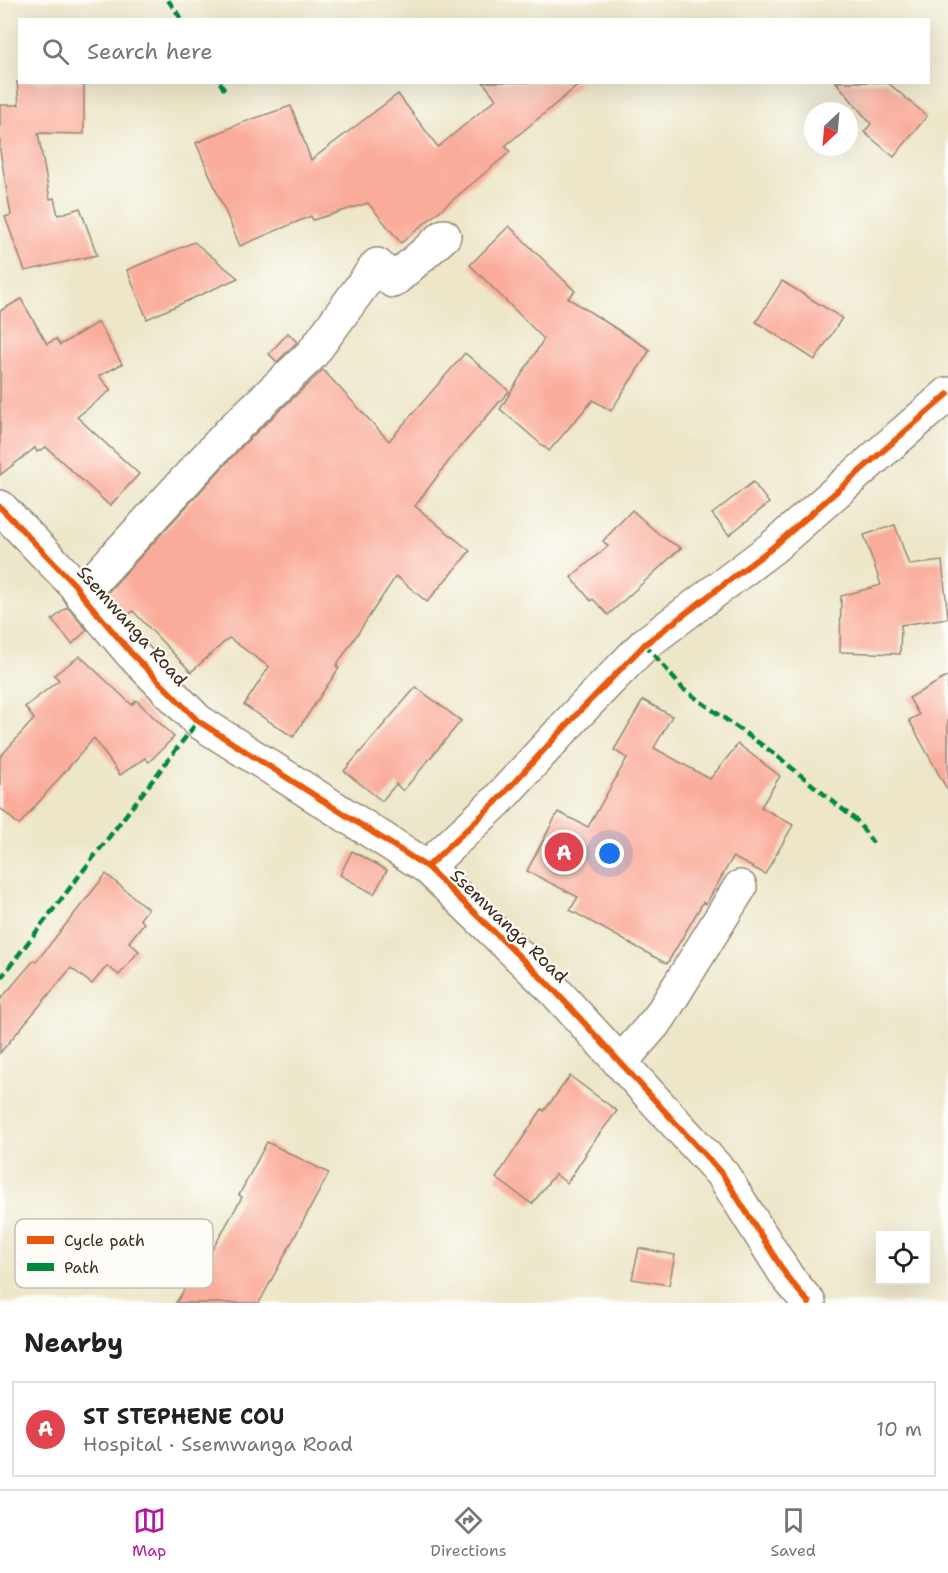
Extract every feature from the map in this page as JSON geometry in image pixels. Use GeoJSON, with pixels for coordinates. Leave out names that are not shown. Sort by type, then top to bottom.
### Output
{"type":"FeatureCollection","features":[{"type":"Feature","properties":{"kind":"street"},"geometry":{"type":"LineString","coordinates":[[81,594],[231,431],[312,354],[377,265],[393,281],[444,236]]}},
{"type":"Feature","properties":{"kind":"street"},"geometry":{"type":"LineString","coordinates":[[427,867],[496,802],[645,644],[772,548],[948,394]]}},
{"type":"Feature","properties":{"kind":"street","name":"Ssemwanga Road"},"geometry":{"type":"LineString","coordinates":[[4,517],[75,585],[132,654],[198,721],[427,867],[555,991],[723,1175],[788,1278],[810,1303]]}},
{"type":"Feature","properties":{"kind":"street"},"geometry":{"type":"LineString","coordinates":[[620,1063],[659,1018],[740,888]]}},
{"type":"Feature","properties":{"kind":"building"},"geometry":{"type":"Polygon","coordinates":[[[17,82],[18,84],[84,84],[84,134],[38,133],[50,199],[54,198],[58,215],[80,208],[97,255],[25,271],[5,217],[11,215],[0,151],[0,105],[19,105],[17,82]]]}},
{"type":"Feature","properties":{"kind":"building"},"geometry":{"type":"Polygon","coordinates":[[[485,84],[580,84],[505,146],[510,152],[401,243],[368,203],[313,220],[311,216],[240,246],[196,143],[241,123],[291,106],[311,160],[398,94],[438,147],[496,99],[485,84]]]}},
{"type":"Feature","properties":{"kind":"building"},"geometry":{"type":"Polygon","coordinates":[[[838,84],[889,84],[927,116],[894,157],[864,132],[871,124],[858,108],[858,102],[853,102],[838,84]]]}},
{"type":"Feature","properties":{"kind":"building"},"geometry":{"type":"Polygon","coordinates":[[[509,226],[575,291],[568,298],[650,350],[611,411],[593,400],[549,451],[500,409],[544,339],[470,265],[509,226]]]}},
{"type":"Feature","properties":{"kind":"building"},"geometry":{"type":"Polygon","coordinates":[[[194,242],[238,278],[147,319],[127,270],[194,242]]]}},
{"type":"Feature","properties":{"kind":"building"},"geometry":{"type":"Polygon","coordinates":[[[782,281],[842,318],[815,360],[756,322],[782,281]]]}},
{"type":"Feature","properties":{"kind":"building"},"geometry":{"type":"Polygon","coordinates":[[[21,299],[47,344],[56,339],[60,345],[98,322],[122,364],[99,376],[111,390],[77,417],[139,474],[110,506],[46,447],[37,452],[35,448],[0,475],[0,311],[21,299]]]}},
{"type":"Feature","properties":{"kind":"building"},"geometry":{"type":"Polygon","coordinates":[[[288,333],[297,342],[277,362],[269,354],[288,333]]]}},
{"type":"Feature","properties":{"kind":"building"},"geometry":{"type":"Polygon","coordinates":[[[465,353],[509,391],[451,458],[415,506],[470,551],[427,602],[396,576],[336,666],[339,668],[293,737],[244,705],[269,667],[229,638],[191,672],[133,611],[127,617],[106,594],[244,444],[323,370],[389,441],[465,353]]]}},
{"type":"Feature","properties":{"kind":"building"},"geometry":{"type":"Polygon","coordinates":[[[753,482],[769,503],[729,535],[712,514],[753,482]]]}},
{"type":"Feature","properties":{"kind":"building"},"geometry":{"type":"Polygon","coordinates":[[[632,510],[662,537],[681,548],[608,615],[593,599],[591,601],[571,577],[608,546],[603,541],[632,510]]]}},
{"type":"Feature","properties":{"kind":"building"},"geometry":{"type":"Polygon","coordinates":[[[895,525],[909,565],[942,561],[948,618],[901,625],[900,654],[840,652],[841,596],[881,585],[864,535],[895,525]]]}},
{"type":"Feature","properties":{"kind":"building"},"geometry":{"type":"Polygon","coordinates":[[[67,607],[87,630],[72,644],[52,620],[67,607]]]}},
{"type":"Feature","properties":{"kind":"building"},"geometry":{"type":"Polygon","coordinates":[[[80,656],[132,705],[136,700],[174,737],[149,762],[145,758],[120,775],[94,738],[19,825],[0,808],[0,757],[34,719],[25,707],[59,680],[54,675],[80,656]]]}},
{"type":"Feature","properties":{"kind":"building"},"geometry":{"type":"Polygon","coordinates":[[[948,676],[948,791],[909,720],[919,715],[909,698],[948,676]]]}},
{"type":"Feature","properties":{"kind":"building"},"geometry":{"type":"Polygon","coordinates":[[[416,687],[461,721],[403,791],[396,784],[382,801],[344,771],[416,687]]]}},
{"type":"Feature","properties":{"kind":"building"},"geometry":{"type":"Polygon","coordinates":[[[643,700],[672,716],[654,748],[710,779],[738,744],[780,776],[761,807],[793,825],[765,874],[733,857],[706,904],[703,902],[667,964],[570,910],[578,897],[527,871],[558,812],[588,827],[627,758],[614,750],[643,700]]]}},
{"type":"Feature","properties":{"kind":"building"},"geometry":{"type":"Polygon","coordinates":[[[352,851],[387,870],[374,894],[340,875],[352,851]]]}},
{"type":"Feature","properties":{"kind":"building"},"geometry":{"type":"Polygon","coordinates":[[[106,874],[148,909],[140,919],[144,923],[129,942],[139,951],[119,975],[107,966],[92,984],[71,968],[0,1053],[0,1000],[34,960],[36,962],[106,874]]]}},
{"type":"Feature","properties":{"kind":"building"},"geometry":{"type":"Polygon","coordinates":[[[570,1076],[617,1111],[585,1153],[567,1183],[555,1174],[532,1204],[496,1178],[542,1109],[544,1111],[570,1076]]]}},
{"type":"Feature","properties":{"kind":"building"},"geometry":{"type":"Polygon","coordinates":[[[267,1142],[329,1173],[259,1303],[176,1303],[185,1288],[213,1288],[213,1249],[242,1197],[239,1195],[267,1142]]]}},
{"type":"Feature","properties":{"kind":"building"},"geometry":{"type":"Polygon","coordinates":[[[639,1248],[675,1255],[669,1285],[632,1279],[639,1248]]]}},
{"type":"Feature","properties":{"kind":"marked path"},"geometry":{"type":"LineString","coordinates":[[168,0],[181,18]]}},
{"type":"Feature","properties":{"kind":"marked path"},"geometry":{"type":"LineString","coordinates":[[221,84],[226,93]]}},
{"type":"Feature","properties":{"kind":"marked path"},"geometry":{"type":"LineString","coordinates":[[645,644],[683,689],[776,755],[857,821],[873,843]]}},
{"type":"Feature","properties":{"kind":"marked path"},"geometry":{"type":"LineString","coordinates":[[0,979],[198,721]]}},
{"type":"Feature","properties":{"kind":"cycle path"},"geometry":{"type":"LineString","coordinates":[[427,867],[496,802],[645,644],[772,548],[948,394]]}},
{"type":"Feature","properties":{"kind":"cycle path"},"geometry":{"type":"LineString","coordinates":[[0,507],[75,585],[132,654],[198,721],[427,867],[555,991],[723,1175],[788,1278],[809,1303]]}},
{"type":"Feature","properties":{"kind":"place","name":"ST STEPHENE COU"},"geometry":{"type":"Point","coordinates":[564,852]}}]}
